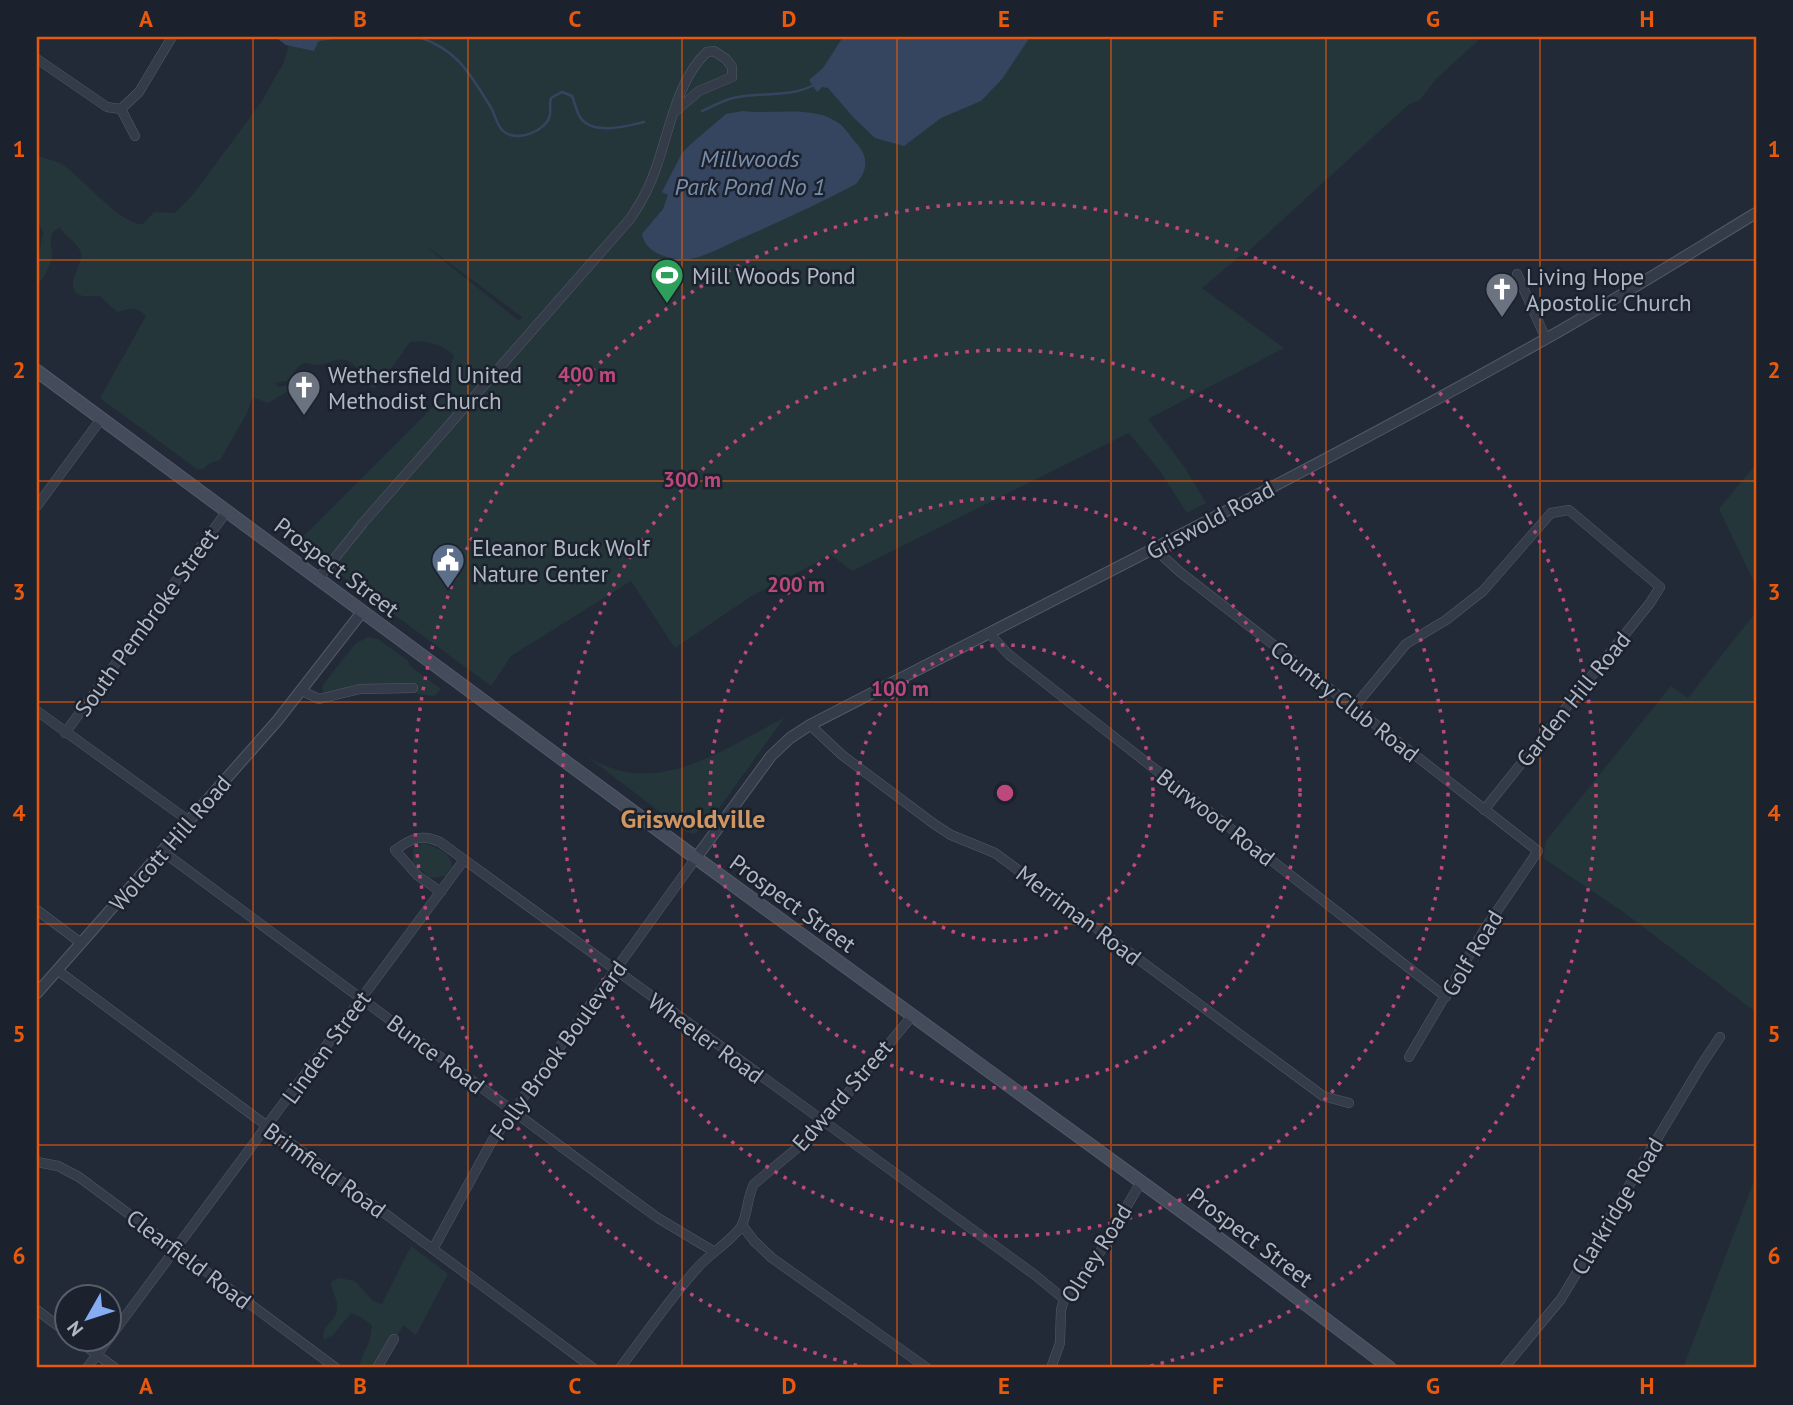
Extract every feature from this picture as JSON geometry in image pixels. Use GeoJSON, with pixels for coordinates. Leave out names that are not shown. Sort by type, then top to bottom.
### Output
{"type":"FeatureCollection","features":[{"type":"Feature","properties":{"kind":"main road","name":"Prospect Street"},"geometry":{"type":"LineString","coordinates":[[37,372],[1141,1182],[1390,1368]]}},
{"type":"Feature","properties":{"kind":"street"},"geometry":{"type":"LineString","coordinates":[[121,109],[139,92],[172,37]]}},
{"type":"Feature","properties":{"kind":"street"},"geometry":{"type":"LineString","coordinates":[[318,579],[363,523],[630,219],[645,196],[655,170],[673,113],[677,102],[701,57],[714,51],[726,59],[732,67],[732,77],[699,92],[673,113]]}},
{"type":"Feature","properties":{"kind":"street"},"geometry":{"type":"LineString","coordinates":[[37,60],[107,107],[121,109]]}},
{"type":"Feature","properties":{"kind":"street"},"geometry":{"type":"LineString","coordinates":[[121,109],[135,136]]}},
{"type":"Feature","properties":{"kind":"street","name":"Griswold Road"},"geometry":{"type":"LineString","coordinates":[[696,858],[771,755],[810,725],[1155,549],[1546,339],[1756,214]]}},
{"type":"Feature","properties":{"kind":"street"},"geometry":{"type":"LineString","coordinates":[[1517,274],[1546,339]]}},
{"type":"Feature","properties":{"kind":"street"},"geometry":{"type":"LineString","coordinates":[[37,506],[101,419]]}},
{"type":"Feature","properties":{"kind":"street","name":"Garden Hill Road"},"geometry":{"type":"LineString","coordinates":[[1353,707],[1406,644],[1446,620],[1483,591],[1551,513],[1569,510],[1660,587],[1484,810]]}},
{"type":"Feature","properties":{"kind":"street","name":"South Pembroke Street"},"geometry":{"type":"LineString","coordinates":[[65,733],[227,511]]}},
{"type":"Feature","properties":{"kind":"street","name":"Country Club Road"},"geometry":{"type":"LineString","coordinates":[[1155,549],[1180,572],[1538,851]]}},
{"type":"Feature","properties":{"kind":"street","name":"Wolcott Hill Road"},"geometry":{"type":"LineString","coordinates":[[37,993],[302,691],[362,612]]}},
{"type":"Feature","properties":{"kind":"street","name":"Burwood Road"},"geometry":{"type":"LineString","coordinates":[[990,634],[1008,653],[1446,997]]}},
{"type":"Feature","properties":{"kind":"street"},"geometry":{"type":"LineString","coordinates":[[302,691],[319,699],[368,689],[413,688]]}},
{"type":"Feature","properties":{"kind":"street"},"geometry":{"type":"LineString","coordinates":[[37,711],[189,821]]}},
{"type":"Feature","properties":{"kind":"street","name":"Merriman Road"},"geometry":{"type":"LineString","coordinates":[[810,725],[842,755],[934,824],[951,835],[995,853],[1323,1096],[1349,1103]]}},
{"type":"Feature","properties":{"kind":"street","name":"Wheeler Road"},"geometry":{"type":"LineString","coordinates":[[441,892],[411,869],[395,850],[414,838],[423,837],[440,842],[1035,1275],[1064,1299]]}},
{"type":"Feature","properties":{"kind":"street","name":"Bunce Road"},"geometry":{"type":"LineString","coordinates":[[162,851],[642,1207],[713,1251]]}},
{"type":"Feature","properties":{"kind":"street","name":"Golf Road"},"geometry":{"type":"LineString","coordinates":[[1409,1057],[1484,930],[1538,851]]}},
{"type":"Feature","properties":{"kind":"street","name":"Folly Brook Boulevard"},"geometry":{"type":"LineString","coordinates":[[433,1250],[471,1176],[513,1111],[696,858]]}},
{"type":"Feature","properties":{"kind":"street","name":"Linden Street"},"geometry":{"type":"LineString","coordinates":[[87,1368],[464,860]]}},
{"type":"Feature","properties":{"kind":"street"},"geometry":{"type":"LineString","coordinates":[[37,911],[81,943]]}},
{"type":"Feature","properties":{"kind":"street","name":"Brimfield Road"},"geometry":{"type":"LineString","coordinates":[[57,970],[593,1368]]}},
{"type":"Feature","properties":{"kind":"street","name":"Edward Street"},"geometry":{"type":"LineString","coordinates":[[742,1225],[754,1185],[769,1170],[794,1153],[823,1123],[912,1016]]}},
{"type":"Feature","properties":{"kind":"street","name":"Clarkridge Road"},"geometry":{"type":"LineString","coordinates":[[1504,1368],[1561,1298],[1720,1037]]}},
{"type":"Feature","properties":{"kind":"street","name":"Clearfield Road"},"geometry":{"type":"LineString","coordinates":[[37,1162],[58,1167],[79,1177],[336,1368]]}},
{"type":"Feature","properties":{"kind":"street","name":"Olney Road"},"geometry":{"type":"LineString","coordinates":[[1051,1368],[1060,1343],[1064,1299],[1100,1252],[1141,1182]]}},
{"type":"Feature","properties":{"kind":"street"},"geometry":{"type":"LineString","coordinates":[[620,1368],[684,1284],[713,1251],[742,1225],[772,1258],[927,1368]]}},
{"type":"Feature","properties":{"kind":"street"},"geometry":{"type":"LineString","coordinates":[[37,1310],[52,1321]]}},
{"type":"Feature","properties":{"kind":"street"},"geometry":{"type":"LineString","coordinates":[[377,1368],[394,1339]]}},
{"type":"Feature","properties":{"kind":"street"},"geometry":{"type":"LineString","coordinates":[[93,1352],[116,1368]]}},
{"type":"Feature","properties":{"kind":"shaded area"},"geometry":{"type":"Polygon","coordinates":[[[282,37],[1482,37],[1436,79],[1420,100],[1408,105],[1242,257],[1202,288],[1284,348],[1148,419],[1185,468],[1206,503],[1187,513],[1160,471],[1129,433],[852,571],[831,555],[750,597],[675,648],[631,581],[511,656],[491,686],[297,543],[451,389],[449,370],[454,356],[450,352],[434,344],[410,342],[374,389],[354,365],[345,360],[320,365],[304,363],[287,381],[274,383],[280,387],[286,385],[290,390],[268,403],[253,396],[247,413],[220,460],[203,469],[197,469],[100,398],[146,316],[135,309],[117,312],[100,296],[76,293],[73,283],[81,253],[60,227],[51,235],[51,261],[37,285],[43,232],[37,221],[37,155],[63,165],[113,209],[134,223],[143,224],[154,212],[175,213],[195,192],[262,101],[284,62],[289,45],[282,37]],[[428,248],[519,321],[522,317],[428,248]]]}},
{"type":"Feature","properties":{"kind":"shaded area"},"geometry":{"type":"Polygon","coordinates":[[[1756,464],[1756,586],[1719,509],[1756,464]]]}},
{"type":"Feature","properties":{"kind":"shaded area"},"geometry":{"type":"Polygon","coordinates":[[[1756,612],[1756,1012],[1622,911],[1543,858],[1546,841],[1671,686],[1688,698],[1756,612]]]}},
{"type":"Feature","properties":{"kind":"shaded area"},"geometry":{"type":"Polygon","coordinates":[[[368,637],[378,639],[441,689],[434,696],[417,694],[416,686],[323,694],[323,685],[355,644],[368,637]]]}},
{"type":"Feature","properties":{"kind":"shaded area"},"geometry":{"type":"Polygon","coordinates":[[[784,718],[707,825],[694,834],[686,832],[583,753],[609,767],[635,773],[660,772],[711,756],[784,718]]]}},
{"type":"Feature","properties":{"kind":"shaded area"},"geometry":{"type":"Polygon","coordinates":[[[423,843],[449,857],[452,867],[445,876],[430,878],[413,862],[413,848],[423,843]]]}},
{"type":"Feature","properties":{"kind":"shaded area"},"geometry":{"type":"Polygon","coordinates":[[[1756,1176],[1756,1368],[1683,1368],[1756,1176]]]}},
{"type":"Feature","properties":{"kind":"shaded area"},"geometry":{"type":"Polygon","coordinates":[[[411,1246],[448,1274],[416,1335],[403,1325],[381,1368],[358,1368],[370,1339],[372,1325],[351,1313],[332,1336],[324,1339],[324,1331],[337,1310],[331,1282],[339,1278],[355,1281],[373,1301],[382,1304],[411,1246]]]}},
{"type":"Feature","properties":{"kind":"water"},"geometry":{"type":"Polygon","coordinates":[[[275,37],[313,37],[319,40],[314,51],[286,45],[275,37]]]}},
{"type":"Feature","properties":{"kind":"water"},"geometry":{"type":"Polygon","coordinates":[[[843,37],[1030,37],[1002,79],[981,101],[941,118],[904,146],[875,138],[828,88],[822,87],[817,92],[809,80],[823,68],[843,37]]]}},
{"type":"Feature","properties":{"kind":"water","name":"Millwoods Park Pond No 1"},"geometry":{"type":"Polygon","coordinates":[[[743,111],[806,112],[830,118],[843,126],[862,150],[865,165],[862,174],[856,184],[703,256],[675,259],[660,255],[648,247],[642,234],[663,209],[668,195],[662,192],[682,153],[726,114],[743,111]]]}},
{"type":"Feature","properties":{"kind":"waterway"},"geometry":{"type":"LineString","coordinates":[[317,40],[342,37]]}},
{"type":"Feature","properties":{"kind":"waterway"},"geometry":{"type":"LineString","coordinates":[[418,37],[443,48],[461,64],[476,83],[500,128],[508,134],[522,136],[543,126],[550,114],[551,98],[562,92],[572,96],[580,117],[593,126],[610,128],[644,122]]}},
{"type":"Feature","properties":{"kind":"waterway"},"geometry":{"type":"LineString","coordinates":[[702,111],[733,98],[786,93],[814,85]]}},
{"type":"Feature","properties":{"kind":"place","name":"Mill Woods Pond"},"geometry":{"type":"Point","coordinates":[667,305]}},
{"type":"Feature","properties":{"kind":"place","name":"Living Hope Apostolic Church"},"geometry":{"type":"Point","coordinates":[1502,319]}},
{"type":"Feature","properties":{"kind":"place","name":"Wethersfield United Methodist Church"},"geometry":{"type":"Point","coordinates":[304,417]}},
{"type":"Feature","properties":{"kind":"place","name":"Eleanor Buck Wolf Nature Center"},"geometry":{"type":"Point","coordinates":[448,590]}},
{"type":"Feature","properties":{"kind":"district","name":"Griswoldville"},"geometry":{"type":"Point","coordinates":[693,818]}}]}
